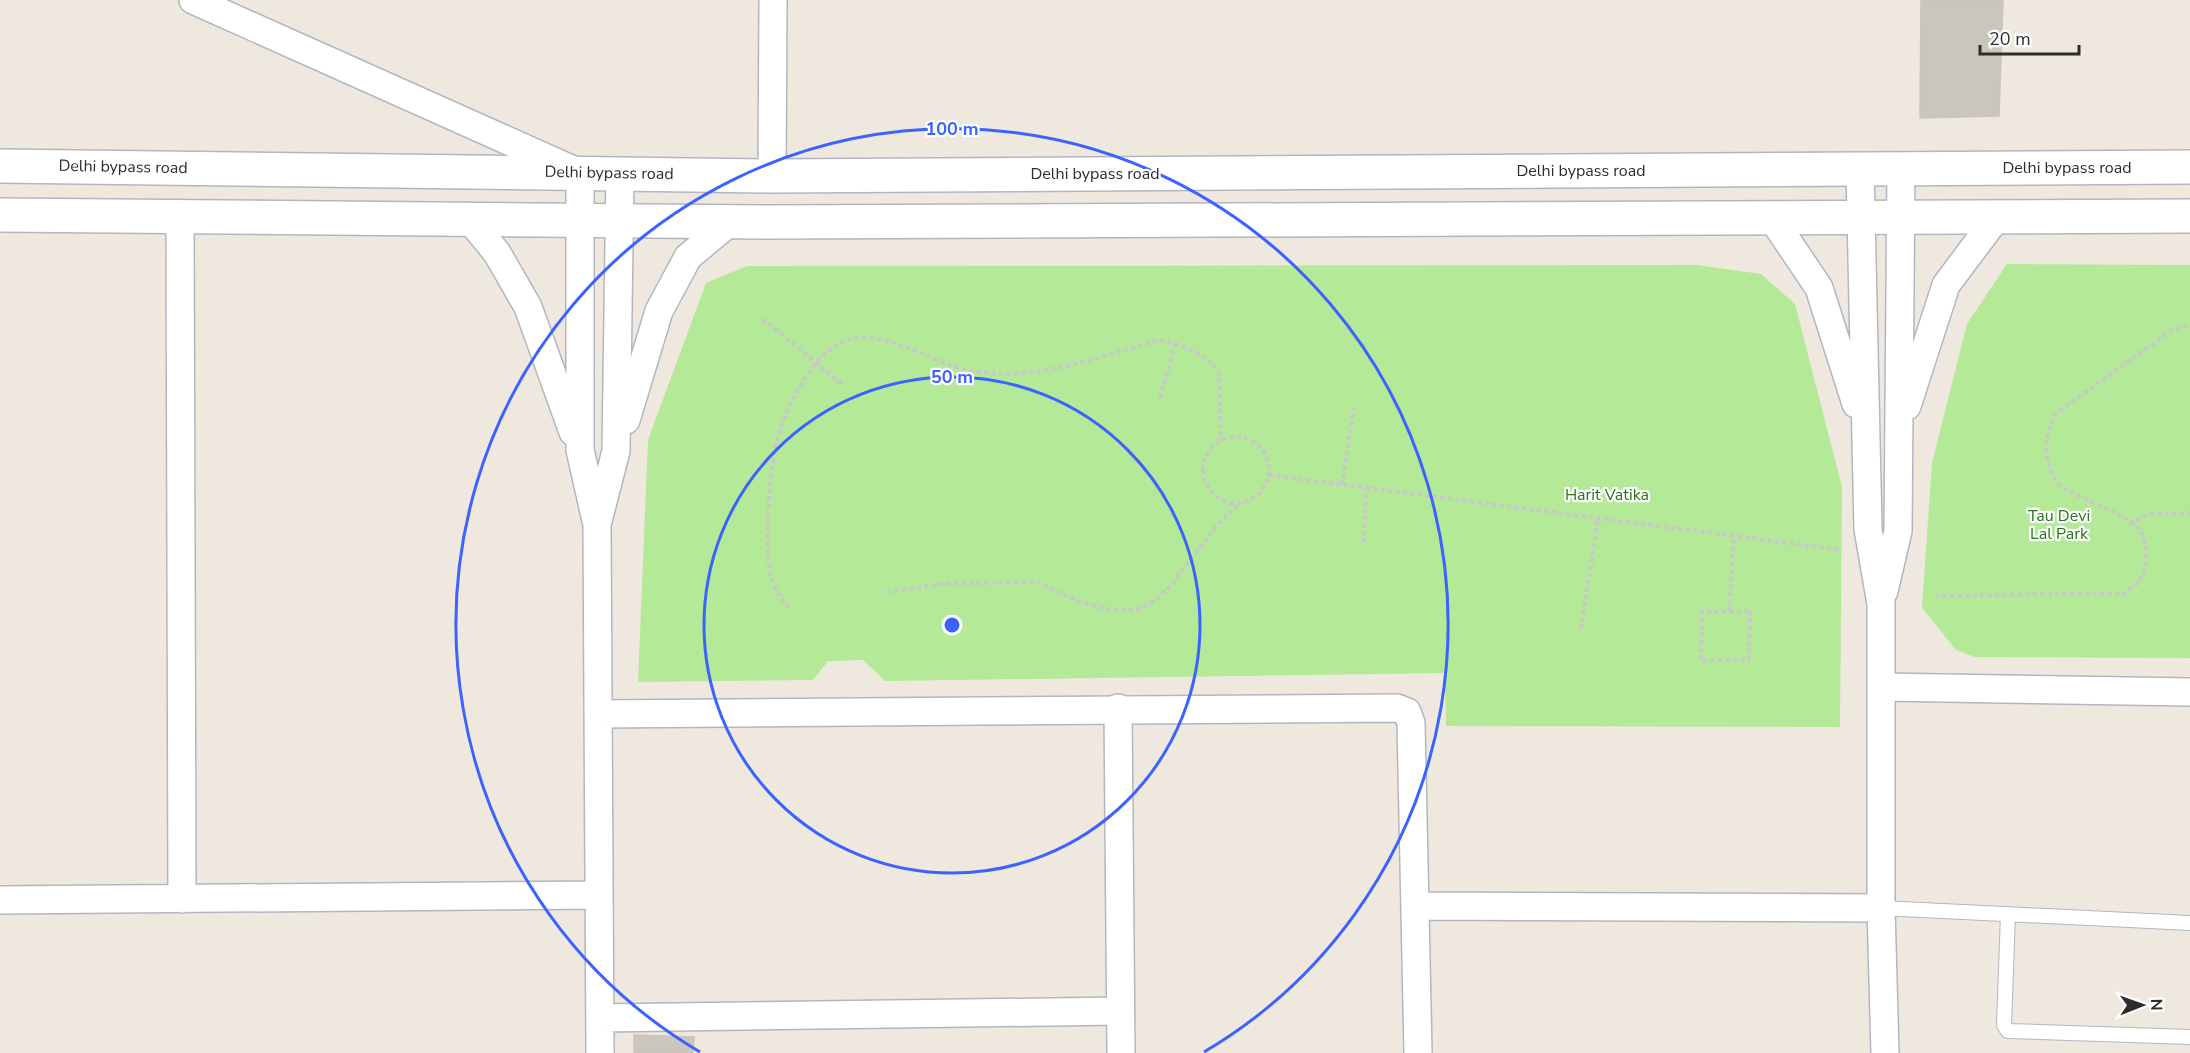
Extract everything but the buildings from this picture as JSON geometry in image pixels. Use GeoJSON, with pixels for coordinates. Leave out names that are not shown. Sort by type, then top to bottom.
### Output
{"type":"FeatureCollection","features":[{"type":"Feature","properties":{"kind":"main road","name":"Delhi bypass road"},"geometry":{"type":"LineString","coordinates":[[0,166],[772,176],[2190,167]]}},
{"type":"Feature","properties":{"kind":"main road"},"geometry":{"type":"LineString","coordinates":[[0,215],[730,222],[2190,216]]}},
{"type":"Feature","properties":{"kind":"street"},"geometry":{"type":"LineString","coordinates":[[194,0],[580,173],[580,450]]}},
{"type":"Feature","properties":{"kind":"street"},"geometry":{"type":"LineString","coordinates":[[772,176],[773,0]]}},
{"type":"Feature","properties":{"kind":"street"},"geometry":{"type":"LineString","coordinates":[[1881,604],[1898,531],[1901,168]]}},
{"type":"Feature","properties":{"kind":"street"},"geometry":{"type":"LineString","coordinates":[[1860,169],[1868,529],[1881,604],[1881,908],[1885,1053]]}},
{"type":"Feature","properties":{"kind":"street"},"geometry":{"type":"LineString","coordinates":[[616,451],[620,173]]}},
{"type":"Feature","properties":{"kind":"street"},"geometry":{"type":"LineString","coordinates":[[180,216],[182,899]]}},
{"type":"Feature","properties":{"kind":"street"},"geometry":{"type":"LineString","coordinates":[[1899,432],[1946,285],[1997,217]]}},
{"type":"Feature","properties":{"kind":"street"},"geometry":{"type":"LineString","coordinates":[[1772,218],[1819,288],[1866,434]]}},
{"type":"Feature","properties":{"kind":"street"},"geometry":{"type":"LineString","coordinates":[[470,220],[497,254],[528,307],[580,450],[597,525],[600,1053]]}},
{"type":"Feature","properties":{"kind":"street"},"geometry":{"type":"LineString","coordinates":[[597,525],[616,451],[659,311],[688,257],[730,222]]}},
{"type":"Feature","properties":{"kind":"street"},"geometry":{"type":"LineString","coordinates":[[1882,687],[2190,693]]}},
{"type":"Feature","properties":{"kind":"street"},"geometry":{"type":"LineString","coordinates":[[598,714],[1118,708],[1397,708],[1407,712],[1411,723],[1417,906],[1418,1053]]}},
{"type":"Feature","properties":{"kind":"street"},"geometry":{"type":"LineString","coordinates":[[1118,708],[1121,1053]]}},
{"type":"Feature","properties":{"kind":"street"},"geometry":{"type":"LineString","coordinates":[[0,900],[599,895]]}},
{"type":"Feature","properties":{"kind":"street"},"geometry":{"type":"LineString","coordinates":[[1417,906],[1881,908]]}},
{"type":"Feature","properties":{"kind":"street"},"geometry":{"type":"LineString","coordinates":[[600,1018],[1120,1011]]}},
{"type":"Feature","properties":{"kind":"lane"},"geometry":{"type":"LineString","coordinates":[[1881,908],[2190,923]]}},
{"type":"Feature","properties":{"kind":"lane"},"geometry":{"type":"LineString","coordinates":[[2008,914],[2004,1024],[2008,1031],[2190,1037]]}},
{"type":"Feature","properties":{"kind":"path"},"geometry":{"type":"LineString","coordinates":[[763,319],[843,385]]}},
{"type":"Feature","properties":{"kind":"path"},"geometry":{"type":"LineString","coordinates":[[1935,596],[2125,593],[2138,582],[2144,572],[2146,557],[2144,539],[2136,525],[2061,488],[2052,479],[2047,430],[2059,411],[2172,330],[2190,326]]}},
{"type":"Feature","properties":{"kind":"path"},"geometry":{"type":"LineString","coordinates":[[789,608],[773,584],[766,532],[779,433],[816,363],[826,350],[839,343],[864,339],[888,342],[964,369],[1030,374],[1159,340],[1175,344],[1215,365],[1219,374],[1221,440]]}},
{"type":"Feature","properties":{"kind":"path"},"geometry":{"type":"LineString","coordinates":[[1160,398],[1175,344]]}},
{"type":"Feature","properties":{"kind":"path"},"geometry":{"type":"LineString","coordinates":[[1342,484],[1354,407]]}},
{"type":"Feature","properties":{"kind":"path"},"geometry":{"type":"LineString","coordinates":[[887,592],[942,584],[1037,582],[1083,603],[1109,609],[1138,609],[1154,602],[1171,585],[1217,525],[1239,504],[1250,501],[1259,494],[1269,475],[1265,455],[1251,441],[1231,437],[1221,440],[1212,447],[1205,456],[1202,468],[1204,479],[1216,498],[1239,504]]}},
{"type":"Feature","properties":{"kind":"path"},"geometry":{"type":"LineString","coordinates":[[1269,475],[1872,554]]}},
{"type":"Feature","properties":{"kind":"path"},"geometry":{"type":"LineString","coordinates":[[1364,543],[1366,488]]}},
{"type":"Feature","properties":{"kind":"path"},"geometry":{"type":"LineString","coordinates":[[2130,523],[2150,514],[2190,513]]}},
{"type":"Feature","properties":{"kind":"path"},"geometry":{"type":"LineString","coordinates":[[1581,629],[1598,518]]}},
{"type":"Feature","properties":{"kind":"path"},"geometry":{"type":"LineString","coordinates":[[1729,611],[1734,536]]}},
{"type":"Feature","properties":{"kind":"path"},"geometry":{"type":"LineString","coordinates":[[1729,611],[1750,611],[1749,659],[1701,661],[1702,612],[1729,611]]}},
{"type":"Feature","properties":{"kind":"green space","name":"Tau Devi Lal Park"},"geometry":{"type":"Polygon","coordinates":[[[2007,264],[2190,265],[2190,658],[1975,657],[1956,650],[1922,608],[1932,463],[1967,324],[2007,264]]]}},
{"type":"Feature","properties":{"kind":"green space","name":"Harit Vatika"},"geometry":{"type":"Polygon","coordinates":[[[1697,265],[1761,274],[1795,304],[1842,487],[1840,727],[1446,726],[1445,673],[885,681],[863,660],[828,661],[813,680],[638,682],[648,440],[706,283],[747,266],[1697,265]]]}}]}
